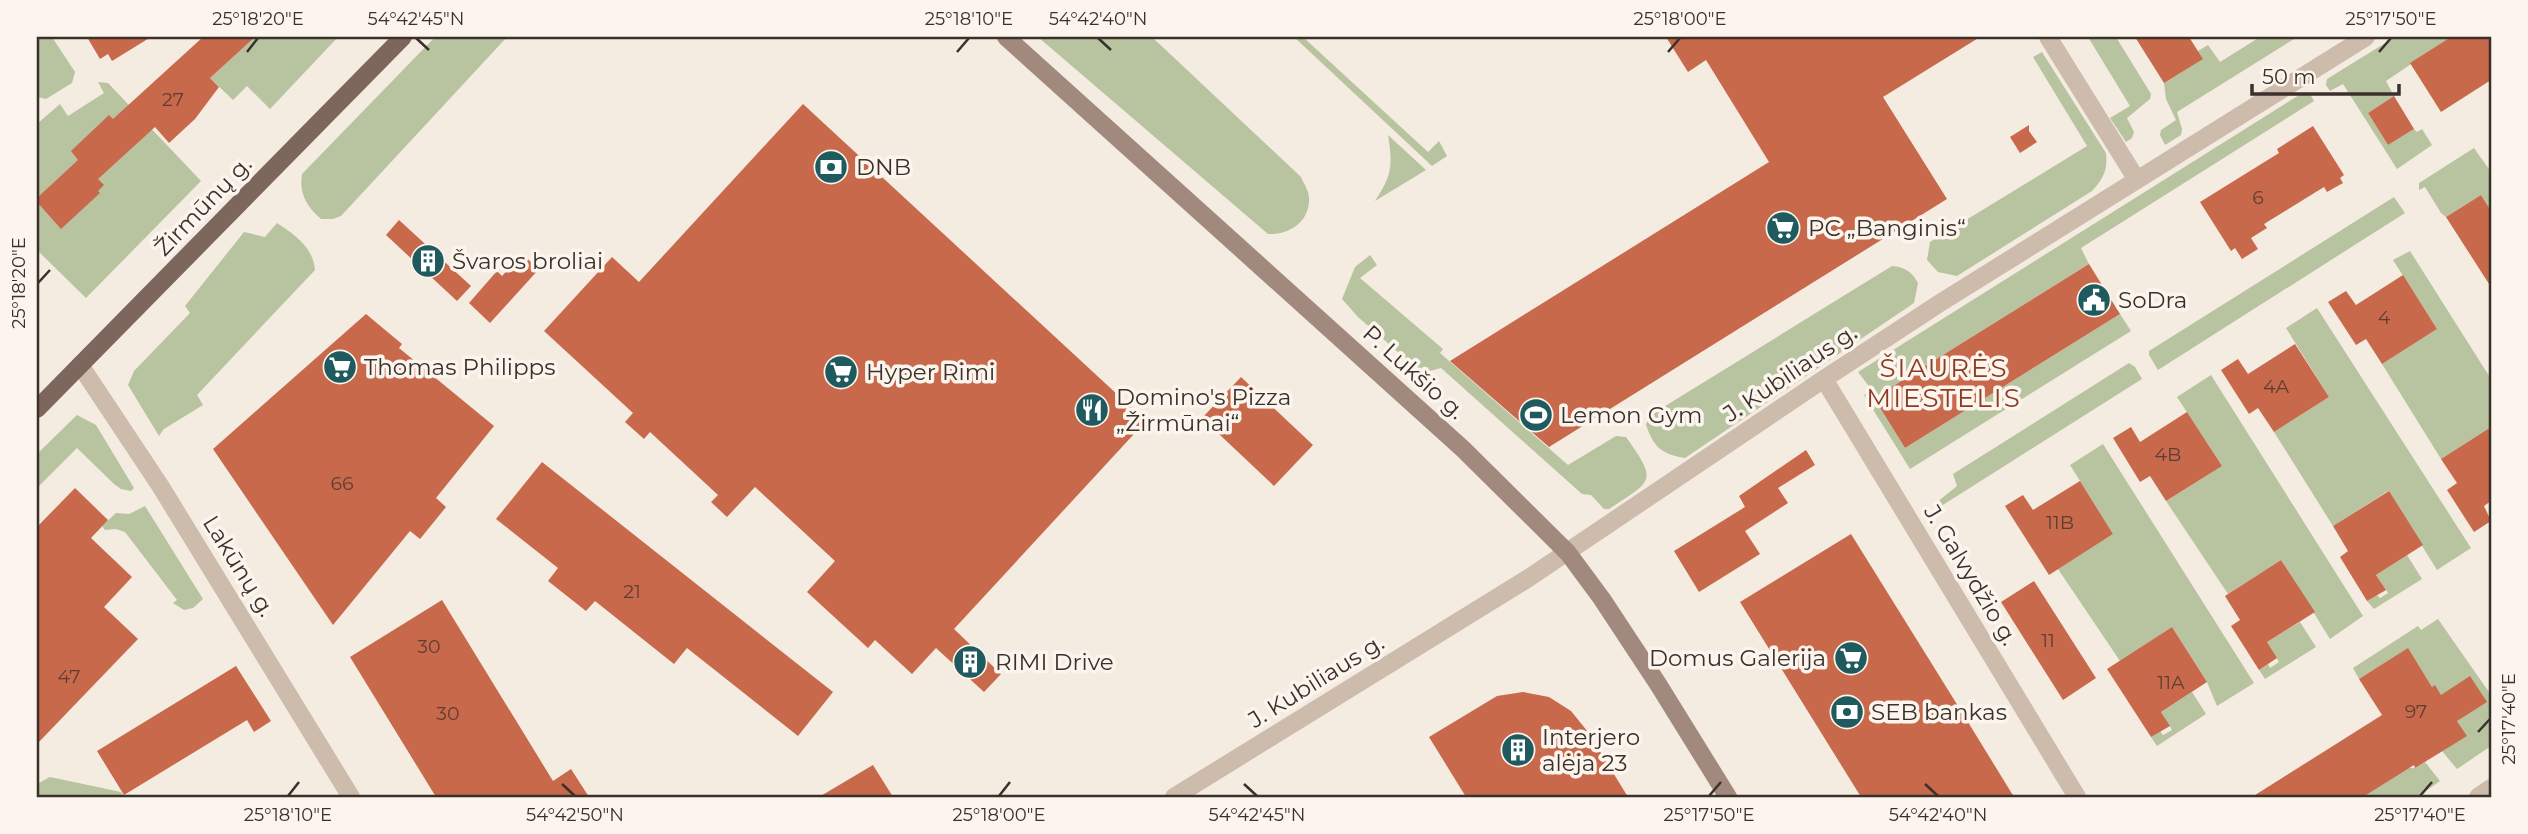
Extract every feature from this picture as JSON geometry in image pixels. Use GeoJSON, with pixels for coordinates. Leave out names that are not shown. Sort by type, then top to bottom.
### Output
{"type":"FeatureCollection","features":[{"type":"Feature","properties":{"kind":"main road","name":"Žirmūnų g."},"geometry":{"type":"LineString","coordinates":[[37,409],[402,37]]}},
{"type":"Feature","properties":{"kind":"street","name":"P. Lukšio g."},"geometry":{"type":"LineString","coordinates":[[1006,37],[1463,449],[1567,553],[1644,662],[1728,797]]}},
{"type":"Feature","properties":{"kind":"street"},"geometry":{"type":"LineString","coordinates":[[2049,37],[2137,180]]}},
{"type":"Feature","properties":{"kind":"street","name":"J. Kubiliaus g."},"geometry":{"type":"LineString","coordinates":[[1174,797],[1567,553],[1824,379],[2366,37]]}},
{"type":"Feature","properties":{"kind":"street","name":"Lakūnų g."},"geometry":{"type":"LineString","coordinates":[[80,365],[161,487],[351,797]]}},
{"type":"Feature","properties":{"kind":"street","name":"J. Galvydžio g."},"geometry":{"type":"LineString","coordinates":[[1824,379],[2077,797]]}},
{"type":"Feature","properties":{"kind":"street"},"geometry":{"type":"LineString","coordinates":[[2478,797],[2491,788]]}},
{"type":"Feature","properties":{"kind":"green space"},"geometry":{"type":"Polygon","coordinates":[[[37,37],[52,37],[75,72],[72,83],[46,99],[37,97],[37,37]]]}},
{"type":"Feature","properties":{"kind":"green space"},"geometry":{"type":"Polygon","coordinates":[[[255,37],[338,37],[270,109],[247,86],[233,100],[210,78],[255,37]]]}},
{"type":"Feature","properties":{"kind":"green space"},"geometry":{"type":"Polygon","coordinates":[[[435,37],[507,37],[341,216],[321,219],[305,199],[302,174],[435,37]]]}},
{"type":"Feature","properties":{"kind":"green space"},"geometry":{"type":"Polygon","coordinates":[[[1038,37],[1152,37],[1301,177],[1309,198],[1302,220],[1284,232],[1268,234],[1038,37]]]}},
{"type":"Feature","properties":{"kind":"green space"},"geometry":{"type":"Polygon","coordinates":[[[1294,37],[1303,37],[1428,152],[1439,141],[1447,156],[1432,166],[1294,37]]]}},
{"type":"Feature","properties":{"kind":"green space"},"geometry":{"type":"Polygon","coordinates":[[[2088,37],[2116,37],[2151,94],[2150,99],[2127,118],[2134,132],[2132,138],[2126,142],[2110,118],[2130,106],[2088,37]]]}},
{"type":"Feature","properties":{"kind":"green space"},"geometry":{"type":"Polygon","coordinates":[[[2260,37],[2297,37],[2177,112],[2181,135],[2165,145],[2160,135],[2161,130],[2176,120],[2166,99],[2164,83],[2202,59],[2198,51],[2208,45],[2220,62],[2260,37]]]}},
{"type":"Feature","properties":{"kind":"green space"},"geometry":{"type":"Polygon","coordinates":[[[2395,37],[2451,37],[2386,81],[2394,96],[2368,113],[2388,145],[2414,129],[2417,132],[2422,129],[2432,145],[2397,169],[2343,84],[2330,91],[2326,85],[2327,79],[2395,37]]]}},
{"type":"Feature","properties":{"kind":"green space"},"geometry":{"type":"Polygon","coordinates":[[[2042,52],[2106,153],[2104,174],[2092,191],[1957,276],[1938,272],[1927,260],[1930,242],[2087,146],[2033,57],[2042,52]]]}},
{"type":"Feature","properties":{"kind":"green space"},"geometry":{"type":"Polygon","coordinates":[[[98,82],[108,83],[201,181],[86,298],[37,250],[37,124],[60,104],[68,116],[104,93],[98,82]]]}},
{"type":"Feature","properties":{"kind":"green space"},"geometry":{"type":"Polygon","coordinates":[[[2304,92],[2310,94],[2314,101],[2081,248],[2089,264],[1874,398],[1905,448],[2120,314],[2131,331],[1910,469],[1864,395],[1871,389],[1858,372],[2304,92]]]}},
{"type":"Feature","properties":{"kind":"green space"},"geometry":{"type":"Polygon","coordinates":[[[1388,135],[1426,170],[1375,201],[1390,170],[1388,135]]]}},
{"type":"Feature","properties":{"kind":"green space"},"geometry":{"type":"Polygon","coordinates":[[[2474,148],[2491,172],[2491,211],[2481,195],[2446,217],[2425,187],[2419,190],[2419,183],[2474,148]]]}},
{"type":"Feature","properties":{"kind":"green space"},"geometry":{"type":"Polygon","coordinates":[[[2394,197],[2405,213],[2158,370],[2149,351],[2394,197]]]}},
{"type":"Feature","properties":{"kind":"green space"},"geometry":{"type":"Polygon","coordinates":[[[277,223],[307,248],[315,270],[197,395],[203,405],[164,429],[159,436],[128,385],[134,371],[190,313],[185,306],[244,232],[265,237],[277,223]]]}},
{"type":"Feature","properties":{"kind":"green space"},"geometry":{"type":"Polygon","coordinates":[[[2410,251],[2491,379],[2491,427],[2441,459],[2382,364],[2437,329],[2393,260],[2410,251]]]}},
{"type":"Feature","properties":{"kind":"green space"},"geometry":{"type":"Polygon","coordinates":[[[1370,255],[1377,265],[1360,278],[1443,349],[1440,353],[1568,465],[1616,436],[1626,437],[1646,472],[1642,485],[1609,509],[1604,509],[1591,495],[1582,494],[1441,368],[1422,373],[1358,317],[1342,299],[1355,267],[1370,255]]]}},
{"type":"Feature","properties":{"kind":"green space"},"geometry":{"type":"Polygon","coordinates":[[[1892,266],[1908,271],[1918,283],[1914,303],[1685,458],[1665,452],[1652,439],[1646,425],[1649,416],[1892,266]]]}},
{"type":"Feature","properties":{"kind":"green space"},"geometry":{"type":"Polygon","coordinates":[[[2317,308],[2471,548],[2437,570],[2388,491],[2333,526],[2274,432],[2329,397],[2286,328],[2317,308]]]}},
{"type":"Feature","properties":{"kind":"green space"},"geometry":{"type":"Polygon","coordinates":[[[2129,363],[2135,367],[2142,379],[1935,510],[1936,503],[1957,486],[1953,474],[2129,363]]]}},
{"type":"Feature","properties":{"kind":"green space"},"geometry":{"type":"Polygon","coordinates":[[[2211,375],[2363,616],[2330,639],[2281,560],[2228,594],[2166,501],[2222,466],[2177,397],[2211,375]]]}},
{"type":"Feature","properties":{"kind":"green space"},"geometry":{"type":"Polygon","coordinates":[[[77,415],[96,425],[134,488],[131,491],[114,484],[77,448],[37,488],[37,454],[77,415]]]}},
{"type":"Feature","properties":{"kind":"green space"},"geometry":{"type":"Polygon","coordinates":[[[2103,444],[2254,683],[2217,706],[2207,682],[2172,627],[2120,661],[2058,569],[2113,534],[2070,465],[2103,444]]]}},
{"type":"Feature","properties":{"kind":"green space"},"geometry":{"type":"Polygon","coordinates":[[[145,506],[203,599],[193,608],[184,610],[173,603],[177,600],[125,532],[105,530],[102,526],[116,513],[129,514],[145,506]]]}},
{"type":"Feature","properties":{"kind":"green space"},"geometry":{"type":"Polygon","coordinates":[[[2407,555],[2422,579],[2374,609],[2367,601],[2388,593],[2376,575],[2407,555]]]}},
{"type":"Feature","properties":{"kind":"green space"},"geometry":{"type":"Polygon","coordinates":[[[2438,619],[2491,695],[2491,746],[2457,769],[2442,751],[2466,735],[2408,649],[2359,679],[2353,668],[2418,626],[2421,630],[2438,619]]]}},
{"type":"Feature","properties":{"kind":"green space"},"geometry":{"type":"Polygon","coordinates":[[[2300,622],[2316,647],[2265,679],[2259,670],[2268,664],[2270,668],[2279,662],[2267,642],[2300,622]]]}},
{"type":"Feature","properties":{"kind":"green space"},"geometry":{"type":"Polygon","coordinates":[[[2192,692],[2206,714],[2157,746],[2151,737],[2160,731],[2163,735],[2172,730],[2161,712],[2192,692]]]}},
{"type":"Feature","properties":{"kind":"green space"},"geometry":{"type":"Polygon","coordinates":[[[2425,762],[2440,781],[2417,797],[2363,797],[2408,768],[2415,768],[2425,762]]]}},
{"type":"Feature","properties":{"kind":"green space"},"geometry":{"type":"Polygon","coordinates":[[[50,777],[121,792],[124,797],[37,797],[37,784],[50,777]]]}},
{"type":"Feature","properties":{"kind":"building"},"geometry":{"type":"Polygon","coordinates":[[[87,37],[151,37],[112,61],[108,54],[100,59],[87,37]]]}},
{"type":"Feature","properties":{"kind":"building"},"geometry":{"type":"Polygon","coordinates":[[[203,37],[255,37],[210,78],[219,87],[195,119],[169,143],[155,127],[98,179],[104,185],[98,191],[100,193],[61,229],[37,202],[37,198],[78,160],[71,151],[109,115],[113,119],[203,37]]]}},
{"type":"Feature","properties":{"kind":"building","name":"PC „Banginis“"},"geometry":{"type":"Polygon","coordinates":[[[1666,37],[1980,37],[1883,97],[1947,199],[1549,447],[1450,361],[1769,162],[1706,60],[1688,72],[1666,37]]]}},
{"type":"Feature","properties":{"kind":"building"},"geometry":{"type":"Polygon","coordinates":[[[2135,37],[2189,37],[2203,59],[2164,83],[2135,37]]]}},
{"type":"Feature","properties":{"kind":"building"},"geometry":{"type":"Polygon","coordinates":[[[2451,37],[2491,37],[2491,80],[2441,112],[2410,63],[2451,37]]]}},
{"type":"Feature","properties":{"kind":"building"},"geometry":{"type":"Polygon","coordinates":[[[2394,96],[2414,129],[2388,145],[2368,113],[2394,96]]]}},
{"type":"Feature","properties":{"kind":"building","name":"Hyper Rimi"},"geometry":{"type":"Polygon","coordinates":[[[803,104],[1146,421],[954,629],[1001,674],[984,692],[936,648],[912,674],[875,640],[868,648],[807,592],[835,561],[755,487],[727,517],[711,502],[718,495],[650,432],[644,439],[625,422],[633,413],[544,331],[612,257],[639,282],[803,104]]]}},
{"type":"Feature","properties":{"kind":"building"},"geometry":{"type":"Polygon","coordinates":[[[2029,125],[2029,131],[2037,142],[2020,153],[2010,137],[2029,125]]]}},
{"type":"Feature","properties":{"kind":"building"},"geometry":{"type":"Polygon","coordinates":[[[2313,126],[2344,175],[2340,178],[2343,183],[2327,192],[2324,187],[2264,224],[2267,228],[2251,238],[2258,249],[2242,259],[2235,248],[2231,251],[2200,202],[2279,153],[2277,149],[2313,126]]]}},
{"type":"Feature","properties":{"kind":"building"},"geometry":{"type":"Polygon","coordinates":[[[2481,195],[2491,211],[2491,287],[2446,217],[2481,195]]]}},
{"type":"Feature","properties":{"kind":"building","name":"Švaros broliai"},"geometry":{"type":"Polygon","coordinates":[[[399,220],[471,286],[457,301],[386,235],[399,220]]]}},
{"type":"Feature","properties":{"kind":"building"},"geometry":{"type":"Polygon","coordinates":[[[522,254],[539,269],[490,323],[469,303],[497,271],[502,276],[522,254]]]}},
{"type":"Feature","properties":{"kind":"building"},"geometry":{"type":"Polygon","coordinates":[[[2089,264],[2120,314],[1905,448],[1874,398],[2089,264]]]}},
{"type":"Feature","properties":{"kind":"building"},"geometry":{"type":"Polygon","coordinates":[[[2403,275],[2437,329],[2382,364],[2366,339],[2356,345],[2328,302],[2346,291],[2356,305],[2403,275]]]}},
{"type":"Feature","properties":{"kind":"building"},"geometry":{"type":"Polygon","coordinates":[[[366,314],[402,344],[399,348],[494,426],[436,498],[446,507],[420,539],[410,531],[333,625],[213,449],[366,314]]]}},
{"type":"Feature","properties":{"kind":"building"},"geometry":{"type":"Polygon","coordinates":[[[2295,344],[2329,397],[2274,432],[2258,408],[2249,414],[2221,370],[2238,359],[2248,374],[2295,344]]]}},
{"type":"Feature","properties":{"kind":"building"},"geometry":{"type":"Polygon","coordinates":[[[1241,377],[1313,445],[1274,486],[1202,418],[1241,377]]]}},
{"type":"Feature","properties":{"kind":"building"},"geometry":{"type":"Polygon","coordinates":[[[2187,412],[2222,466],[2166,501],[2150,476],[2140,482],[2113,438],[2131,427],[2140,442],[2187,412]]]}},
{"type":"Feature","properties":{"kind":"building"},"geometry":{"type":"Polygon","coordinates":[[[2491,427],[2491,501],[2484,506],[2491,521],[2474,532],[2447,490],[2457,483],[2441,459],[2491,427]]]}},
{"type":"Feature","properties":{"kind":"building"},"geometry":{"type":"Polygon","coordinates":[[[1806,450],[1815,465],[1778,488],[1788,503],[1745,531],[1760,554],[1699,592],[1674,551],[1745,507],[1739,496],[1806,450]]]}},
{"type":"Feature","properties":{"kind":"building"},"geometry":{"type":"Polygon","coordinates":[[[542,462],[833,692],[798,736],[687,648],[674,664],[595,601],[586,611],[548,581],[558,568],[496,519],[542,462]]]}},
{"type":"Feature","properties":{"kind":"building"},"geometry":{"type":"Polygon","coordinates":[[[2080,481],[2113,534],[2049,575],[2005,506],[2023,495],[2033,510],[2080,481]]]}},
{"type":"Feature","properties":{"kind":"building"},"geometry":{"type":"Polygon","coordinates":[[[75,488],[108,520],[91,538],[132,577],[104,607],[138,639],[37,744],[37,527],[75,488]]]}},
{"type":"Feature","properties":{"kind":"building"},"geometry":{"type":"Polygon","coordinates":[[[2389,491],[2423,545],[2376,575],[2386,590],[2367,601],[2340,557],[2348,551],[2333,526],[2389,491]]]}},
{"type":"Feature","properties":{"kind":"building","name":"Domus Galerija"},"geometry":{"type":"Polygon","coordinates":[[[1851,534],[2014,797],[1861,797],[1740,602],[1851,534]]]}},
{"type":"Feature","properties":{"kind":"building"},"geometry":{"type":"Polygon","coordinates":[[[2281,560],[2315,612],[2267,642],[2277,658],[2259,670],[2231,626],[2240,620],[2225,596],[2281,560]]]}},
{"type":"Feature","properties":{"kind":"building"},"geometry":{"type":"Polygon","coordinates":[[[2034,581],[2096,678],[2063,700],[2001,602],[2034,581]]]}},
{"type":"Feature","properties":{"kind":"building"},"geometry":{"type":"Polygon","coordinates":[[[442,600],[553,781],[571,769],[589,797],[436,797],[350,657],[442,600]]]}},
{"type":"Feature","properties":{"kind":"building"},"geometry":{"type":"Polygon","coordinates":[[[2172,627],[2207,682],[2161,712],[2170,726],[2151,737],[2107,669],[2172,627]]]}},
{"type":"Feature","properties":{"kind":"building"},"geometry":{"type":"Polygon","coordinates":[[[2408,648],[2432,687],[2435,685],[2441,695],[2470,676],[2487,702],[2457,721],[2467,736],[2363,797],[2252,797],[2382,715],[2359,679],[2408,648]]]}},
{"type":"Feature","properties":{"kind":"building"},"geometry":{"type":"Polygon","coordinates":[[[236,666],[271,721],[254,732],[247,720],[124,795],[97,751],[236,666]]]}},
{"type":"Feature","properties":{"kind":"building","name":"Interjero alėja 23"},"geometry":{"type":"Polygon","coordinates":[[[1523,692],[1549,697],[1571,711],[1588,732],[1628,797],[1466,797],[1429,737],[1497,696],[1523,692]]]}},
{"type":"Feature","properties":{"kind":"building"},"geometry":{"type":"Polygon","coordinates":[[[873,765],[893,797],[819,797],[873,765]]]}},
{"type":"Feature","properties":{"kind":"place","name":"DNB"},"geometry":{"type":"Point","coordinates":[831,167]}},
{"type":"Feature","properties":{"kind":"place","name":"PC „Banginis“"},"geometry":{"type":"Point","coordinates":[1783,228]}},
{"type":"Feature","properties":{"kind":"place","name":"Švaros broliai"},"geometry":{"type":"Point","coordinates":[428,261]}},
{"type":"Feature","properties":{"kind":"place","name":"SoDra"},"geometry":{"type":"Point","coordinates":[2094,300]}},
{"type":"Feature","properties":{"kind":"place","name":"Thomas Philipps"},"geometry":{"type":"Point","coordinates":[340,367]}},
{"type":"Feature","properties":{"kind":"place","name":"Hyper Rimi"},"geometry":{"type":"Point","coordinates":[841,372]}},
{"type":"Feature","properties":{"kind":"place","name":"Domino's Pizza „Žirmūnai“"},"geometry":{"type":"Point","coordinates":[1092,410]}},
{"type":"Feature","properties":{"kind":"place","name":"Lemon Gym"},"geometry":{"type":"Point","coordinates":[1536,415]}},
{"type":"Feature","properties":{"kind":"place","name":"Domus Galerija"},"geometry":{"type":"Point","coordinates":[1851,658]}},
{"type":"Feature","properties":{"kind":"place","name":"RIMI Drive"},"geometry":{"type":"Point","coordinates":[970,662]}},
{"type":"Feature","properties":{"kind":"place","name":"SEB bankas"},"geometry":{"type":"Point","coordinates":[1847,712]}},
{"type":"Feature","properties":{"kind":"place","name":"Interjero alėja 23"},"geometry":{"type":"Point","coordinates":[1518,750]}},
{"type":"Feature","properties":{"kind":"district","name":"ŠIAURĖS MIESTELIS"},"geometry":{"type":"Point","coordinates":[1944,383]}}]}
